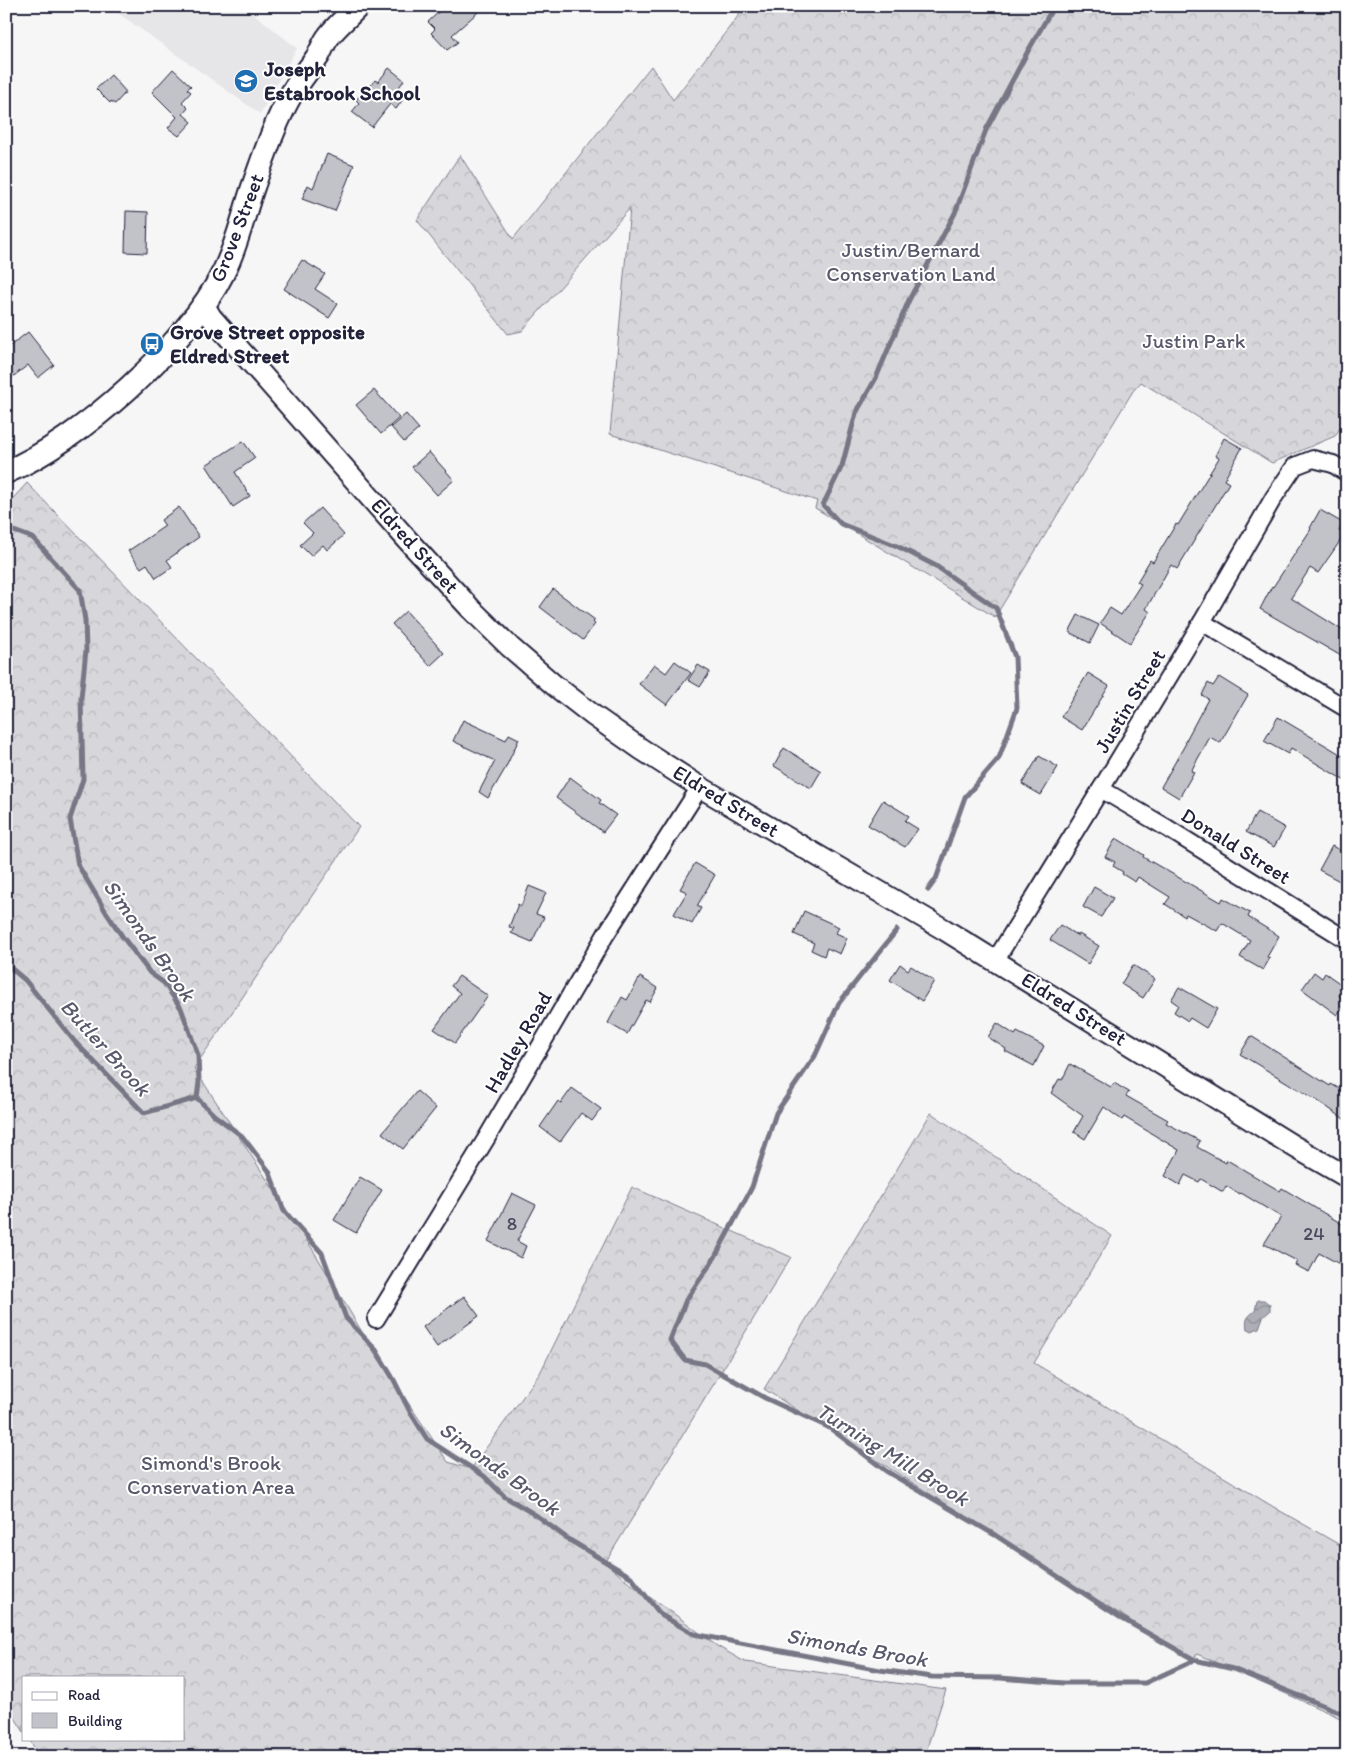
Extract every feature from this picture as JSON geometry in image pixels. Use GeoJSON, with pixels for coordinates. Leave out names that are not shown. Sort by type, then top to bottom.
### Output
{"type":"FeatureCollection","features":[{"type":"Feature","properties":{"kind":"main road","name":"Grove Street"},"geometry":{"type":"LineString","coordinates":[[6,472],[41,454],[102,411],[152,365],[204,305],[223,273],[238,238],[252,188],[272,136],[292,94],[329,36],[358,6]]}},
{"type":"Feature","properties":{"kind":"street","name":"Eldred Street"},"geometry":{"type":"LineString","coordinates":[[204,305],[211,316],[412,546],[510,647],[594,716],[700,787],[995,961],[1294,1147],[1347,1177]]}},
{"type":"Feature","properties":{"kind":"street","name":"Justin Street"},"geometry":{"type":"LineString","coordinates":[[995,961],[1101,790],[1202,622],[1274,497],[1295,466],[1313,459],[1333,464],[1347,473]]}},
{"type":"Feature","properties":{"kind":"street"},"geometry":{"type":"LineString","coordinates":[[1202,622],[1347,708]]}},
{"type":"Feature","properties":{"kind":"street","name":"Hadley Road"},"geometry":{"type":"LineString","coordinates":[[376,1319],[486,1139],[606,934],[700,787]]}},
{"type":"Feature","properties":{"kind":"street","name":"Donald Street"},"geometry":{"type":"LineString","coordinates":[[1101,790],[1167,828],[1347,940]]}},
{"type":"Feature","properties":{"kind":"shaded area","name":"Joseph Estabrook School"},"geometry":{"type":"Polygon","coordinates":[[[108,6],[244,6],[297,48],[260,114],[108,6]]]}},
{"type":"Feature","properties":{"kind":"green space","name":"Justin/Bernard Conservation Land"},"geometry":{"type":"Polygon","coordinates":[[[746,6],[1347,6],[1347,417],[1335,436],[1272,463],[1141,382],[1133,391],[995,617],[815,508],[817,501],[610,434],[630,208],[522,331],[508,334],[417,220],[460,155],[513,239],[651,66],[673,100],[746,6]]]}},
{"type":"Feature","properties":{"kind":"green space","name":"Simond's Brook Conservation Area"},"geometry":{"type":"Polygon","coordinates":[[[27,483],[359,827],[194,1068],[313,1250],[374,1352],[448,1462],[471,1469],[540,1373],[632,1187],[791,1257],[605,1563],[636,1588],[717,1646],[745,1662],[946,1690],[924,1757],[40,1757],[30,1740],[185,1740],[185,1676],[22,1676],[22,1729],[6,1704],[6,506],[27,483]]]}},
{"type":"Feature","properties":{"kind":"green space"},"geometry":{"type":"Polygon","coordinates":[[[931,1113],[1112,1236],[1034,1363],[1347,1549],[1347,1721],[1197,1654],[1193,1660],[764,1389],[931,1113]]]}},
{"type":"Feature","properties":{"kind":"water"},"geometry":{"type":"Polygon","coordinates":[[[1264,1300],[1270,1305],[1270,1311],[1263,1317],[1259,1328],[1252,1331],[1247,1328],[1247,1320],[1255,1311],[1257,1301],[1264,1300]]]}},
{"type":"Feature","properties":{"kind":"building"},"geometry":{"type":"Polygon","coordinates":[[[445,6],[485,6],[452,35],[458,42],[447,50],[431,33],[435,29],[428,22],[445,6]]]}},
{"type":"Feature","properties":{"kind":"building"},"geometry":{"type":"Polygon","coordinates":[[[389,68],[404,80],[398,89],[406,95],[396,109],[390,104],[372,127],[352,112],[359,103],[356,100],[366,88],[368,89],[375,80],[378,82],[389,68]]]}},
{"type":"Feature","properties":{"kind":"building"},"geometry":{"type":"Polygon","coordinates":[[[173,69],[191,86],[187,89],[191,92],[182,102],[188,108],[183,114],[192,122],[179,136],[168,128],[177,117],[152,92],[173,69]]]}},
{"type":"Feature","properties":{"kind":"building"},"geometry":{"type":"Polygon","coordinates":[[[111,75],[126,92],[115,104],[111,101],[110,103],[96,89],[111,75]]]}},
{"type":"Feature","properties":{"kind":"building"},"geometry":{"type":"Polygon","coordinates":[[[327,154],[354,165],[335,211],[302,199],[308,185],[313,188],[327,154]]]}},
{"type":"Feature","properties":{"kind":"building"},"geometry":{"type":"Polygon","coordinates":[[[126,211],[148,212],[147,253],[125,252],[126,211]]]}},
{"type":"Feature","properties":{"kind":"building"},"geometry":{"type":"Polygon","coordinates":[[[302,260],[325,274],[315,289],[338,304],[329,318],[284,289],[302,260]]]}},
{"type":"Feature","properties":{"kind":"building"},"geometry":{"type":"Polygon","coordinates":[[[28,332],[54,365],[38,378],[28,365],[6,382],[6,349],[28,332]]]}},
{"type":"Feature","properties":{"kind":"building"},"geometry":{"type":"Polygon","coordinates":[[[374,390],[399,418],[381,434],[356,405],[374,390]]]}},
{"type":"Feature","properties":{"kind":"building"},"geometry":{"type":"Polygon","coordinates":[[[406,414],[419,429],[404,442],[391,427],[406,414]]]}},
{"type":"Feature","properties":{"kind":"building"},"geometry":{"type":"Polygon","coordinates":[[[1224,438],[1242,448],[1224,480],[1229,483],[1177,569],[1171,565],[1146,609],[1150,612],[1130,643],[1100,623],[1110,608],[1121,615],[1141,584],[1137,582],[1150,560],[1153,562],[1219,458],[1215,456],[1224,438]]]}},
{"type":"Feature","properties":{"kind":"building"},"geometry":{"type":"Polygon","coordinates":[[[243,441],[255,458],[235,472],[250,496],[233,507],[206,465],[243,441]]]}},
{"type":"Feature","properties":{"kind":"building"},"geometry":{"type":"Polygon","coordinates":[[[429,452],[454,480],[437,495],[412,467],[429,452]]]}},
{"type":"Feature","properties":{"kind":"building"},"geometry":{"type":"Polygon","coordinates":[[[179,507],[199,537],[167,560],[172,567],[156,578],[147,564],[141,568],[128,551],[165,526],[161,520],[179,507]]]}},
{"type":"Feature","properties":{"kind":"building"},"geometry":{"type":"Polygon","coordinates":[[[320,508],[344,535],[327,550],[323,545],[311,556],[300,545],[313,533],[303,523],[320,508]]]}},
{"type":"Feature","properties":{"kind":"building"},"geometry":{"type":"Polygon","coordinates":[[[1320,510],[1343,523],[1339,531],[1345,534],[1318,573],[1310,568],[1291,598],[1347,633],[1347,647],[1341,656],[1260,609],[1272,586],[1311,529],[1320,510]]]}},
{"type":"Feature","properties":{"kind":"building"},"geometry":{"type":"Polygon","coordinates":[[[553,589],[595,620],[593,622],[595,624],[583,640],[540,607],[553,589]]]}},
{"type":"Feature","properties":{"kind":"building"},"geometry":{"type":"Polygon","coordinates":[[[406,611],[444,653],[430,666],[392,624],[406,611]]]}},
{"type":"Feature","properties":{"kind":"building"},"geometry":{"type":"Polygon","coordinates":[[[1078,615],[1099,625],[1090,643],[1069,632],[1078,615]]]}},
{"type":"Feature","properties":{"kind":"building"},"geometry":{"type":"Polygon","coordinates":[[[675,661],[691,673],[667,705],[639,684],[654,664],[666,673],[675,661]]]}},
{"type":"Feature","properties":{"kind":"building"},"geometry":{"type":"Polygon","coordinates":[[[698,665],[710,672],[700,687],[688,680],[698,665]]]}},
{"type":"Feature","properties":{"kind":"building"},"geometry":{"type":"Polygon","coordinates":[[[1088,673],[1109,686],[1082,730],[1061,717],[1088,673]]]}},
{"type":"Feature","properties":{"kind":"building"},"geometry":{"type":"Polygon","coordinates":[[[1219,677],[1248,695],[1220,743],[1210,737],[1191,771],[1194,772],[1179,798],[1161,787],[1208,699],[1202,695],[1208,683],[1213,686],[1219,677]]]}},
{"type":"Feature","properties":{"kind":"building"},"geometry":{"type":"Polygon","coordinates":[[[1278,717],[1347,758],[1347,782],[1291,748],[1288,754],[1264,741],[1278,717]]]}},
{"type":"Feature","properties":{"kind":"building"},"geometry":{"type":"Polygon","coordinates":[[[463,720],[506,740],[509,734],[519,739],[505,769],[488,798],[479,792],[495,761],[453,741],[463,720]]]}},
{"type":"Feature","properties":{"kind":"building"},"geometry":{"type":"Polygon","coordinates":[[[784,748],[821,771],[811,788],[774,766],[784,748]]]}},
{"type":"Feature","properties":{"kind":"building"},"geometry":{"type":"Polygon","coordinates":[[[1039,756],[1058,767],[1041,795],[1022,784],[1039,756]]]}},
{"type":"Feature","properties":{"kind":"building"},"geometry":{"type":"Polygon","coordinates":[[[570,777],[601,800],[599,803],[616,815],[603,832],[556,798],[570,777]]]}},
{"type":"Feature","properties":{"kind":"building"},"geometry":{"type":"Polygon","coordinates":[[[883,800],[909,816],[905,821],[918,829],[905,847],[868,825],[883,800]]]}},
{"type":"Feature","properties":{"kind":"building"},"geometry":{"type":"Polygon","coordinates":[[[1257,812],[1285,828],[1274,847],[1246,832],[1257,812]]]}},
{"type":"Feature","properties":{"kind":"building"},"geometry":{"type":"Polygon","coordinates":[[[1116,838],[1144,855],[1143,857],[1221,902],[1223,898],[1250,913],[1248,917],[1279,936],[1267,957],[1270,958],[1263,970],[1240,957],[1250,940],[1222,923],[1217,931],[1186,914],[1185,917],[1165,904],[1170,897],[1138,877],[1135,882],[1113,866],[1115,862],[1105,857],[1116,838]]]}},
{"type":"Feature","properties":{"kind":"building"},"geometry":{"type":"Polygon","coordinates":[[[1332,846],[1347,854],[1347,885],[1319,870],[1332,846]]]}},
{"type":"Feature","properties":{"kind":"building"},"geometry":{"type":"Polygon","coordinates":[[[695,863],[715,875],[697,906],[701,908],[692,924],[674,914],[687,892],[680,889],[695,863]]]}},
{"type":"Feature","properties":{"kind":"building"},"geometry":{"type":"Polygon","coordinates":[[[529,886],[546,893],[536,914],[544,917],[532,942],[511,933],[514,928],[509,927],[518,904],[521,906],[529,886]]]}},
{"type":"Feature","properties":{"kind":"building"},"geometry":{"type":"Polygon","coordinates":[[[1094,887],[1113,898],[1101,917],[1083,907],[1094,887]]]}},
{"type":"Feature","properties":{"kind":"building"},"geometry":{"type":"Polygon","coordinates":[[[804,911],[839,927],[836,933],[847,938],[840,954],[827,948],[824,956],[811,950],[814,943],[794,934],[804,911]]]}},
{"type":"Feature","properties":{"kind":"building"},"geometry":{"type":"Polygon","coordinates":[[[1060,925],[1099,946],[1088,964],[1050,940],[1060,925]]]}},
{"type":"Feature","properties":{"kind":"building"},"geometry":{"type":"Polygon","coordinates":[[[900,964],[908,970],[911,966],[934,981],[922,1001],[890,980],[900,964]]]}},
{"type":"Feature","properties":{"kind":"building"},"geometry":{"type":"Polygon","coordinates":[[[1133,965],[1155,979],[1143,998],[1121,984],[1133,965]]]}},
{"type":"Feature","properties":{"kind":"building"},"geometry":{"type":"Polygon","coordinates":[[[1314,972],[1322,978],[1325,973],[1345,987],[1339,996],[1347,1002],[1337,1015],[1302,989],[1314,972]]]}},
{"type":"Feature","properties":{"kind":"building"},"geometry":{"type":"Polygon","coordinates":[[[459,976],[488,996],[455,1043],[434,1029],[460,993],[451,986],[459,976]]]}},
{"type":"Feature","properties":{"kind":"building"},"geometry":{"type":"Polygon","coordinates":[[[640,977],[658,988],[650,1002],[646,1000],[627,1034],[608,1023],[622,997],[627,1000],[640,977]]]}},
{"type":"Feature","properties":{"kind":"building"},"geometry":{"type":"Polygon","coordinates":[[[1179,987],[1217,1009],[1206,1028],[1190,1018],[1188,1021],[1174,1012],[1178,1005],[1171,1000],[1179,987]]]}},
{"type":"Feature","properties":{"kind":"building"},"geometry":{"type":"Polygon","coordinates":[[[997,1023],[1015,1035],[1017,1032],[1044,1046],[1034,1066],[1005,1051],[1006,1049],[988,1037],[997,1023]]]}},
{"type":"Feature","properties":{"kind":"building"},"geometry":{"type":"Polygon","coordinates":[[[1251,1036],[1330,1086],[1331,1084],[1347,1093],[1347,1121],[1240,1054],[1251,1036]]]}},
{"type":"Feature","properties":{"kind":"building"},"geometry":{"type":"Polygon","coordinates":[[[1070,1064],[1111,1087],[1114,1083],[1129,1092],[1126,1096],[1168,1120],[1166,1123],[1200,1141],[1197,1147],[1226,1163],[1227,1160],[1280,1191],[1282,1188],[1347,1227],[1347,1268],[1319,1253],[1309,1272],[1295,1265],[1297,1261],[1264,1244],[1281,1217],[1226,1186],[1223,1192],[1201,1179],[1199,1182],[1185,1175],[1180,1185],[1165,1176],[1179,1150],[1124,1117],[1122,1120],[1104,1107],[1085,1139],[1074,1132],[1083,1116],[1051,1093],[1059,1079],[1062,1080],[1070,1064]]]}},
{"type":"Feature","properties":{"kind":"building"},"geometry":{"type":"Polygon","coordinates":[[[572,1088],[601,1109],[592,1121],[581,1113],[560,1142],[540,1127],[558,1101],[561,1103],[572,1088]]]}},
{"type":"Feature","properties":{"kind":"building"},"geometry":{"type":"Polygon","coordinates":[[[417,1091],[436,1108],[403,1149],[382,1133],[417,1091]]]}},
{"type":"Feature","properties":{"kind":"building"},"geometry":{"type":"Polygon","coordinates":[[[360,1177],[382,1190],[356,1233],[334,1220],[360,1177]]]}},
{"type":"Feature","properties":{"kind":"building"},"geometry":{"type":"Polygon","coordinates":[[[512,1193],[536,1205],[517,1241],[526,1246],[521,1258],[488,1241],[512,1193]]]}},
{"type":"Feature","properties":{"kind":"building"},"geometry":{"type":"Polygon","coordinates":[[[464,1296],[479,1316],[437,1347],[423,1327],[464,1296]]]}},
{"type":"Feature","properties":{"kind":"waterway","name":"Turning Mill Brook"},"geometry":{"type":"LineString","coordinates":[[928,890],[936,879],[965,797],[999,758],[1017,708],[1015,657],[996,608],[936,566],[897,546],[841,524],[823,505],[842,466],[856,413],[876,378],[909,300],[955,213],[986,130],[1054,6]]}},
{"type":"Feature","properties":{"kind":"waterway","name":"Simonds Brook"},"geometry":{"type":"LineString","coordinates":[[6,528],[33,538],[80,590],[85,620],[86,650],[81,698],[83,779],[70,819],[78,865],[122,936],[150,973],[164,983],[181,1008],[198,1055],[199,1082],[197,1098],[214,1115],[242,1136],[269,1171],[284,1211],[322,1253],[346,1318],[376,1350],[427,1439],[484,1476],[504,1496],[537,1516],[568,1539],[631,1577],[661,1615],[694,1634],[880,1670],[932,1677],[1000,1678],[1064,1683],[1145,1683],[1195,1660],[1233,1669],[1347,1715]]}},
{"type":"Feature","properties":{"kind":"waterway","name":"Turning Mill Brook"},"geometry":{"type":"LineString","coordinates":[[897,930],[839,1003],[815,1056],[776,1113],[752,1187],[715,1257],[686,1300],[670,1340],[685,1360],[705,1364],[765,1398],[830,1428],[886,1471],[995,1535],[1121,1618],[1195,1660]]}},
{"type":"Feature","properties":{"kind":"waterway","name":"Butler Brook"},"geometry":{"type":"LineString","coordinates":[[6,964],[25,980],[75,1042],[144,1113],[197,1098]]}},
{"type":"Feature","properties":{"kind":"place","name":"Joseph Estabrook School"},"geometry":{"type":"Point","coordinates":[246,81]}},
{"type":"Feature","properties":{"kind":"place","name":"Grove Street opposite Eldred Street"},"geometry":{"type":"Point","coordinates":[152,344]}},
{"type":"Feature","properties":{"kind":"park label","name":"Justin Park"},"geometry":{"type":"Point","coordinates":[1194,341]}}]}
